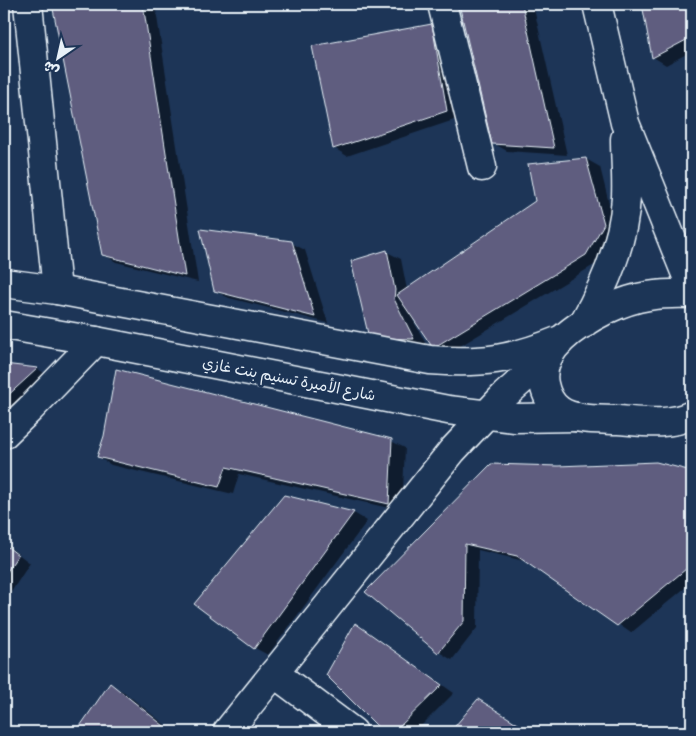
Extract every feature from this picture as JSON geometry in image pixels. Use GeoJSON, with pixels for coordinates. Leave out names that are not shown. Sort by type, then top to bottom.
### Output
{"type":"FeatureCollection","features":[{"type":"Feature","properties":{"kind":"main road"},"geometry":{"type":"LineString","coordinates":[[28,4],[57,290]]}},
{"type":"Feature","properties":{"kind":"main road"},"geometry":{"type":"LineString","coordinates":[[442,4],[482,167]]}},
{"type":"Feature","properties":{"kind":"main road"},"geometry":{"type":"LineString","coordinates":[[597,4],[625,123],[692,289]]}},
{"type":"Feature","properties":{"kind":"main road"},"geometry":{"type":"LineString","coordinates":[[583,324],[612,264],[621,232],[626,198],[625,123]]}},
{"type":"Feature","properties":{"kind":"main road"},"geometry":{"type":"LineString","coordinates":[[4,283],[57,290],[430,360],[463,362],[496,360],[554,349]]}},
{"type":"Feature","properties":{"kind":"main road"},"geometry":{"type":"LineString","coordinates":[[227,732],[446,458],[484,416],[526,375],[583,324],[608,309],[634,299],[661,294],[692,294]]}},
{"type":"Feature","properties":{"kind":"main road","name":"شارع الأميرة تسنيم بنت غازي"},"geometry":{"type":"LineString","coordinates":[[4,325],[96,341],[412,404],[484,416],[523,418],[577,417],[690,423]]}},
{"type":"Feature","properties":{"kind":"main road"},"geometry":{"type":"LineString","coordinates":[[4,434],[96,341]]}},
{"type":"Feature","properties":{"kind":"main road"},"geometry":{"type":"LineString","coordinates":[[554,349],[542,376],[546,395],[559,410],[577,417]]}},
{"type":"Feature","properties":{"kind":"main road"},"geometry":{"type":"LineString","coordinates":[[274,673],[353,732]]}},
{"type":"Feature","properties":{"kind":"building"},"geometry":{"type":"Polygon","coordinates":[[[52,4],[143,4],[185,276],[102,255],[52,4]]]}},
{"type":"Feature","properties":{"kind":"building"},"geometry":{"type":"Polygon","coordinates":[[[459,4],[522,4],[554,148],[492,144],[459,4]]]}},
{"type":"Feature","properties":{"kind":"building"},"geometry":{"type":"Polygon","coordinates":[[[642,4],[692,4],[692,37],[652,58],[642,4]]]}},
{"type":"Feature","properties":{"kind":"building"},"geometry":{"type":"Polygon","coordinates":[[[432,24],[447,111],[333,149],[312,46],[432,24]]]}},
{"type":"Feature","properties":{"kind":"building"},"geometry":{"type":"Polygon","coordinates":[[[586,158],[604,224],[586,255],[433,348],[397,295],[535,201],[528,164],[586,158]]]}},
{"type":"Feature","properties":{"kind":"building"},"geometry":{"type":"Polygon","coordinates":[[[200,229],[292,241],[315,317],[214,291],[200,229]]]}},
{"type":"Feature","properties":{"kind":"building"},"geometry":{"type":"Polygon","coordinates":[[[387,250],[395,290],[394,299],[414,339],[369,338],[351,261],[387,250]]]}},
{"type":"Feature","properties":{"kind":"building"},"geometry":{"type":"Polygon","coordinates":[[[4,364],[38,368],[4,399],[4,364]]]}},
{"type":"Feature","properties":{"kind":"building"},"geometry":{"type":"Polygon","coordinates":[[[116,369],[392,439],[389,504],[226,467],[219,487],[97,457],[104,436],[116,369]]]}},
{"type":"Feature","properties":{"kind":"building"},"geometry":{"type":"Polygon","coordinates":[[[656,462],[692,471],[692,564],[617,626],[517,556],[465,544],[464,621],[438,653],[365,592],[491,464],[558,466],[656,462]]]}},
{"type":"Feature","properties":{"kind":"building"},"geometry":{"type":"Polygon","coordinates":[[[284,495],[354,512],[254,649],[194,604],[284,495]]]}},
{"type":"Feature","properties":{"kind":"building"},"geometry":{"type":"Polygon","coordinates":[[[4,544],[18,555],[4,576],[4,544]]]}},
{"type":"Feature","properties":{"kind":"building"},"geometry":{"type":"Polygon","coordinates":[[[355,623],[442,685],[394,732],[383,732],[326,675],[355,623]]]}},
{"type":"Feature","properties":{"kind":"building"},"geometry":{"type":"Polygon","coordinates":[[[110,683],[169,730],[167,732],[76,732],[110,683]]]}},
{"type":"Feature","properties":{"kind":"building"},"geometry":{"type":"Polygon","coordinates":[[[478,699],[531,732],[450,732],[478,699]]]}}]}
